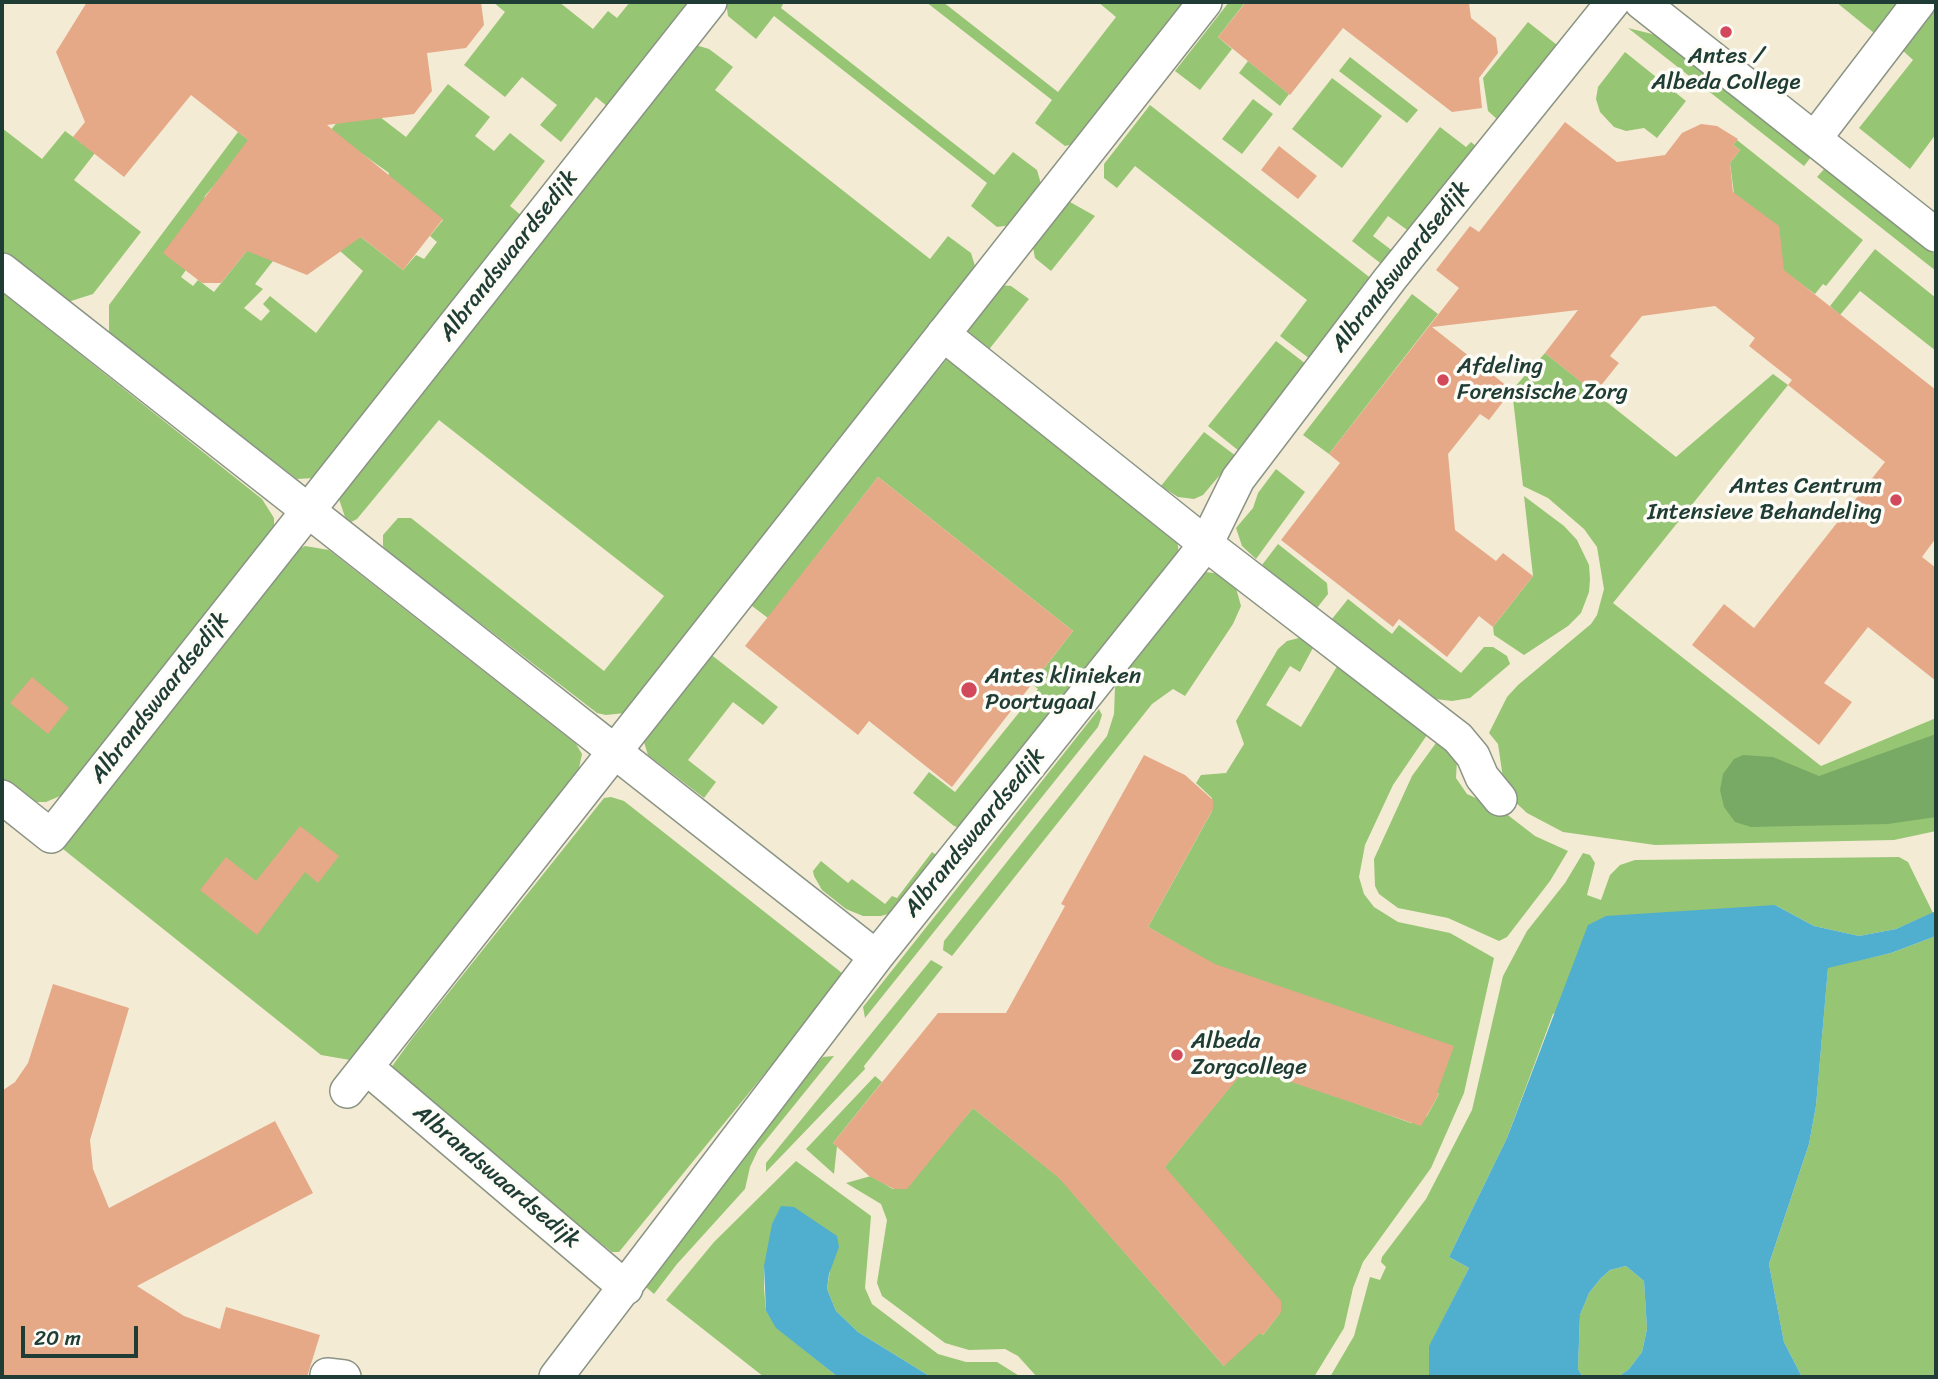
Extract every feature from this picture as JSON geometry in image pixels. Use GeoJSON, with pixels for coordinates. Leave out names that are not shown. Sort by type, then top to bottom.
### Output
{"type":"FeatureCollection","features":[{"type":"Feature","properties":{"kind":"street","name":"Albrandswaardsedijk"},"geometry":{"type":"LineString","coordinates":[[2,797],[51,835],[710,2]]}},
{"type":"Feature","properties":{"kind":"street","name":"Albrandswaardsedijk"},"geometry":{"type":"LineString","coordinates":[[626,1289],[356,1079],[1205,2]]}},
{"type":"Feature","properties":{"kind":"street","name":"Albrandswaardsedijk"},"geometry":{"type":"LineString","coordinates":[[556,1377],[626,1289],[876,957],[1206,544],[1238,479],[1390,279],[1613,2]]}},
{"type":"Feature","properties":{"kind":"street"},"geometry":{"type":"LineString","coordinates":[[1641,2],[1936,235]]}},
{"type":"Feature","properties":{"kind":"street"},"geometry":{"type":"LineString","coordinates":[[1815,138],[1919,2]]}},
{"type":"Feature","properties":{"kind":"street"},"geometry":{"type":"LineString","coordinates":[[2,270],[876,957]]}},
{"type":"Feature","properties":{"kind":"street"},"geometry":{"type":"LineString","coordinates":[[943,334],[1206,544],[1458,738],[1473,756],[1482,777],[1500,799]]}},
{"type":"Feature","properties":{"kind":"green space"},"geometry":{"type":"Polygon","coordinates":[[[493,2],[559,2],[593,29],[608,11],[617,18],[630,2],[691,2],[608,107],[596,97],[561,142],[540,125],[557,105],[522,77],[505,97],[464,65],[505,12],[493,2]]]}},
{"type":"Feature","properties":{"kind":"green space"},"geometry":{"type":"Polygon","coordinates":[[[726,2],[784,2],[781,8],[994,175],[1013,152],[1037,170],[1041,184],[1011,225],[997,227],[971,206],[987,183],[774,16],[756,39],[728,16],[726,2]]]}},
{"type":"Feature","properties":{"kind":"green space"},"geometry":{"type":"Polygon","coordinates":[[[926,2],[943,2],[1058,92],[1116,17],[1098,2],[1186,2],[1074,144],[1065,146],[1035,123],[1052,100],[926,2]]]}},
{"type":"Feature","properties":{"kind":"green space"},"geometry":{"type":"Polygon","coordinates":[[[1229,2],[1244,4],[1218,37],[1232,49],[1200,90],[1175,71],[1229,2]]]}},
{"type":"Feature","properties":{"kind":"green space"},"geometry":{"type":"Polygon","coordinates":[[[1836,2],[1899,2],[1874,33],[1836,2]]]}},
{"type":"Feature","properties":{"kind":"green space"},"geometry":{"type":"Polygon","coordinates":[[[1936,2],[1936,134],[1910,169],[1859,128],[1913,60],[1899,47],[1936,2]]]}},
{"type":"Feature","properties":{"kind":"green space"},"geometry":{"type":"Polygon","coordinates":[[[1528,22],[1557,45],[1498,120],[1488,111],[1483,78],[1528,22]]]}},
{"type":"Feature","properties":{"kind":"green space"},"geometry":{"type":"Polygon","coordinates":[[[1628,28],[1656,35],[1811,157],[1804,166],[1628,28]]]}},
{"type":"Feature","properties":{"kind":"green space"},"geometry":{"type":"Polygon","coordinates":[[[694,47],[709,49],[733,67],[715,90],[930,259],[948,236],[971,253],[975,266],[625,713],[606,715],[597,713],[387,551],[383,546],[383,535],[398,518],[411,518],[604,671],[664,596],[439,420],[357,519],[351,522],[345,517],[339,499],[694,47]]]}},
{"type":"Feature","properties":{"kind":"green space"},"geometry":{"type":"Polygon","coordinates":[[[1625,52],[1686,101],[1657,138],[1644,128],[1626,131],[1614,127],[1600,112],[1596,99],[1598,87],[1625,52]]]}},
{"type":"Feature","properties":{"kind":"green space"},"geometry":{"type":"Polygon","coordinates":[[[1350,57],[1418,110],[1407,123],[1339,71],[1350,57]]]}},
{"type":"Feature","properties":{"kind":"green space"},"geometry":{"type":"Polygon","coordinates":[[[1248,61],[1289,94],[1280,106],[1239,73],[1248,61]]]}},
{"type":"Feature","properties":{"kind":"green space"},"geometry":{"type":"Polygon","coordinates":[[[1332,78],[1382,116],[1342,168],[1292,129],[1332,78]]]}},
{"type":"Feature","properties":{"kind":"green space"},"geometry":{"type":"Polygon","coordinates":[[[448,84],[490,117],[475,136],[494,151],[510,133],[545,161],[510,206],[522,216],[314,478],[297,479],[109,334],[109,305],[238,132],[251,142],[205,196],[186,270],[181,277],[193,286],[198,280],[214,292],[258,237],[273,261],[255,284],[263,289],[244,308],[261,321],[270,311],[263,304],[270,296],[316,333],[363,271],[340,251],[348,227],[403,270],[416,255],[424,259],[437,242],[430,236],[443,220],[388,176],[389,173],[330,131],[343,115],[345,90],[406,137],[448,84]]]}},
{"type":"Feature","properties":{"kind":"green space"},"geometry":{"type":"Polygon","coordinates":[[[1253,99],[1273,114],[1242,154],[1222,139],[1253,99]]]}},
{"type":"Feature","properties":{"kind":"green space"},"geometry":{"type":"Polygon","coordinates":[[[1150,105],[1373,280],[1310,359],[1280,336],[1307,300],[1135,166],[1117,188],[1104,178],[1104,164],[1150,105]]]}},
{"type":"Feature","properties":{"kind":"green space"},"geometry":{"type":"Polygon","coordinates":[[[1440,127],[1466,147],[1471,142],[1477,147],[1410,232],[1388,216],[1373,236],[1394,252],[1384,266],[1352,241],[1440,127]]]}},
{"type":"Feature","properties":{"kind":"green space"},"geometry":{"type":"Polygon","coordinates":[[[2,128],[42,159],[65,131],[95,153],[74,180],[141,232],[93,294],[68,302],[2,251],[2,128]]]}},
{"type":"Feature","properties":{"kind":"green space"},"geometry":{"type":"Polygon","coordinates":[[[1737,140],[1863,240],[1826,286],[1823,284],[1815,294],[1786,273],[1737,217],[1730,163],[1740,150],[1733,145],[1737,140]]]}},
{"type":"Feature","properties":{"kind":"green space"},"geometry":{"type":"Polygon","coordinates":[[[1825,168],[1936,255],[1936,271],[1817,177],[1825,168]]]}},
{"type":"Feature","properties":{"kind":"green space"},"geometry":{"type":"Polygon","coordinates":[[[1070,202],[1095,216],[1051,271],[1035,258],[1032,242],[1064,203],[1070,202]]]}},
{"type":"Feature","properties":{"kind":"green space"},"geometry":{"type":"Polygon","coordinates":[[[1875,249],[1936,298],[1936,351],[1860,291],[1840,315],[1830,306],[1875,249]]]}},
{"type":"Feature","properties":{"kind":"green space"},"geometry":{"type":"Polygon","coordinates":[[[1001,285],[1011,286],[1029,299],[987,352],[969,336],[967,327],[1001,285]]]}},
{"type":"Feature","properties":{"kind":"green space"},"geometry":{"type":"Polygon","coordinates":[[[2,292],[262,499],[274,518],[274,531],[67,793],[46,802],[33,802],[2,782],[2,292]]]}},
{"type":"Feature","properties":{"kind":"green space"},"geometry":{"type":"Polygon","coordinates":[[[1412,294],[1438,314],[1329,454],[1303,435],[1412,294]]]}},
{"type":"Feature","properties":{"kind":"green space"},"geometry":{"type":"Polygon","coordinates":[[[1276,341],[1306,364],[1239,451],[1208,426],[1276,341]]]}},
{"type":"Feature","properties":{"kind":"green space"},"geometry":{"type":"Polygon","coordinates":[[[1545,353],[1676,457],[1773,374],[1788,385],[1613,603],[1821,766],[1936,718],[1936,831],[1894,840],[1655,845],[1563,832],[1527,813],[1513,800],[1503,778],[1498,744],[1489,733],[1507,697],[1518,685],[1591,624],[1597,615],[1604,589],[1597,547],[1584,529],[1548,498],[1523,486],[1512,390],[1545,353]]]}},
{"type":"Feature","properties":{"kind":"green space"},"geometry":{"type":"Polygon","coordinates":[[[946,360],[951,360],[1177,539],[1179,554],[960,828],[913,793],[929,772],[955,792],[1038,689],[1032,684],[1073,631],[878,477],[768,618],[748,603],[946,360]]]}},
{"type":"Feature","properties":{"kind":"green space"},"geometry":{"type":"Polygon","coordinates":[[[1204,432],[1236,456],[1203,495],[1194,499],[1178,497],[1161,486],[1204,432]]]}},
{"type":"Feature","properties":{"kind":"green space"},"geometry":{"type":"Polygon","coordinates":[[[1276,469],[1305,492],[1256,559],[1242,546],[1236,528],[1253,508],[1258,493],[1276,469]]]}},
{"type":"Feature","properties":{"kind":"green space"},"geometry":{"type":"Polygon","coordinates":[[[1524,496],[1564,526],[1577,540],[1589,565],[1590,579],[1589,592],[1581,613],[1568,626],[1524,655],[1494,635],[1493,627],[1533,576],[1524,496]]]}},
{"type":"Feature","properties":{"kind":"green space"},"geometry":{"type":"Polygon","coordinates":[[[1278,544],[1327,583],[1328,594],[1317,608],[1262,565],[1278,544]]]}},
{"type":"Feature","properties":{"kind":"green space"},"geometry":{"type":"Polygon","coordinates":[[[305,546],[329,550],[576,744],[582,754],[579,768],[363,1052],[350,1060],[321,1055],[63,849],[297,550],[305,546]]]}},
{"type":"Feature","properties":{"kind":"green space"},"geometry":{"type":"Polygon","coordinates":[[[1205,572],[1222,574],[1236,588],[1241,606],[1233,624],[1185,696],[1173,689],[1152,704],[952,956],[943,950],[944,941],[1107,736],[1114,714],[1115,687],[1196,577],[1205,572]]]}},
{"type":"Feature","properties":{"kind":"green space"},"geometry":{"type":"Polygon","coordinates":[[[1348,599],[1392,634],[1399,625],[1461,673],[1484,647],[1493,647],[1507,656],[1510,664],[1470,698],[1452,701],[1435,699],[1332,619],[1348,599]]]}},
{"type":"Feature","properties":{"kind":"green space"},"geometry":{"type":"Polygon","coordinates":[[[1299,638],[1315,644],[1300,672],[1290,666],[1266,705],[1301,727],[1339,663],[1429,732],[1393,785],[1365,845],[1359,877],[1364,894],[1374,907],[1398,922],[1450,933],[1494,958],[1464,1093],[1431,1168],[1363,1262],[1353,1288],[1344,1328],[1314,1377],[1037,1377],[1018,1356],[1005,1349],[969,1350],[945,1343],[882,1296],[877,1283],[887,1220],[881,1204],[846,1183],[871,1176],[893,1189],[905,1189],[973,1108],[1072,1188],[1070,1190],[1224,1366],[1253,1326],[1263,1335],[1280,1313],[1281,1303],[1164,1168],[1248,1065],[1411,1123],[1418,1123],[1427,1116],[1439,1094],[1148,927],[1212,811],[1212,798],[1196,783],[1201,775],[1226,773],[1244,744],[1236,721],[1278,649],[1287,641],[1299,638]]]}},
{"type":"Feature","properties":{"kind":"green space"},"geometry":{"type":"Polygon","coordinates":[[[709,653],[778,707],[763,725],[733,702],[688,760],[716,782],[704,798],[648,755],[644,742],[709,653]]]}},
{"type":"Feature","properties":{"kind":"green space"},"geometry":{"type":"Polygon","coordinates":[[[1099,709],[1102,715],[1098,727],[865,1018],[863,1007],[1099,709]]]}},
{"type":"Feature","properties":{"kind":"green space"},"geometry":{"type":"Polygon","coordinates":[[[1936,734],[1936,817],[1888,824],[1751,827],[1735,822],[1724,807],[1720,790],[1723,774],[1734,759],[1743,755],[1773,757],[1819,776],[1936,734]]]}},
{"type":"Feature","properties":{"kind":"green space"},"geometry":{"type":"Polygon","coordinates":[[[1436,743],[1445,745],[1457,760],[1456,778],[1467,794],[1500,809],[1535,836],[1568,851],[1550,881],[1507,937],[1499,941],[1448,918],[1398,908],[1379,894],[1375,886],[1374,859],[1412,776],[1436,743]]]}},
{"type":"Feature","properties":{"kind":"green space"},"geometry":{"type":"Polygon","coordinates":[[[604,798],[624,801],[842,973],[842,979],[619,1252],[612,1252],[390,1074],[390,1069],[414,1036],[604,798]]]}},
{"type":"Feature","properties":{"kind":"green space"},"geometry":{"type":"Polygon","coordinates":[[[932,852],[941,858],[891,913],[881,916],[863,916],[846,909],[822,890],[813,871],[821,861],[848,883],[852,879],[885,904],[892,896],[897,898],[932,852]]]}},
{"type":"Feature","properties":{"kind":"green space"},"geometry":{"type":"Polygon","coordinates":[[[1583,853],[1590,855],[1595,863],[1587,895],[1601,900],[1610,875],[1620,865],[1635,860],[1899,857],[1908,862],[1933,913],[1896,929],[1859,936],[1814,926],[1775,905],[1553,1014],[1507,1138],[1449,1257],[1469,1268],[1429,1347],[1429,1377],[1330,1377],[1354,1336],[1370,1277],[1380,1280],[1386,1267],[1381,1262],[1382,1257],[1426,1199],[1472,1110],[1503,976],[1527,931],[1565,883],[1583,853]]]}},
{"type":"Feature","properties":{"kind":"green space"},"geometry":{"type":"Polygon","coordinates":[[[1936,936],[1936,1377],[1802,1377],[1784,1342],[1769,1264],[1809,1144],[1816,1106],[1828,967],[1891,953],[1936,936]]]}},
{"type":"Feature","properties":{"kind":"green space"},"geometry":{"type":"Polygon","coordinates":[[[931,960],[943,967],[864,1066],[865,1069],[766,1172],[766,1163],[931,960]]]}},
{"type":"Feature","properties":{"kind":"green space"},"geometry":{"type":"Polygon","coordinates":[[[834,1056],[758,1150],[750,1167],[745,1189],[677,1264],[654,1294],[641,1283],[810,1071],[823,1057],[834,1056]]]}},
{"type":"Feature","properties":{"kind":"green space"},"geometry":{"type":"Polygon","coordinates":[[[875,1076],[882,1082],[833,1143],[837,1146],[834,1174],[806,1149],[875,1076]]]}},
{"type":"Feature","properties":{"kind":"green space"},"geometry":{"type":"Polygon","coordinates":[[[796,1161],[871,1216],[865,1288],[872,1304],[938,1354],[966,1362],[997,1362],[1021,1377],[931,1377],[858,1332],[836,1311],[827,1289],[831,1264],[764,1266],[764,1288],[766,1311],[777,1328],[838,1377],[764,1377],[666,1300],[714,1242],[796,1161]]]}},
{"type":"Feature","properties":{"kind":"green space"},"geometry":{"type":"Polygon","coordinates":[[[1626,1266],[1644,1281],[1647,1329],[1642,1352],[1629,1369],[1618,1377],[1583,1377],[1578,1369],[1580,1315],[1589,1293],[1601,1278],[1610,1270],[1626,1266]]]}},
{"type":"Feature","properties":{"kind":"water"},"geometry":{"type":"Polygon","coordinates":[[[1775,905],[1814,926],[1859,936],[1896,929],[1936,911],[1936,936],[1891,953],[1828,968],[1816,1106],[1809,1144],[1769,1264],[1784,1342],[1802,1377],[1618,1377],[1629,1369],[1642,1352],[1647,1329],[1644,1281],[1626,1266],[1610,1270],[1601,1278],[1589,1293],[1580,1315],[1578,1369],[1583,1377],[1429,1377],[1429,1346],[1469,1268],[1449,1257],[1507,1138],[1588,925],[1606,916],[1775,905]]]}},
{"type":"Feature","properties":{"kind":"water"},"geometry":{"type":"Polygon","coordinates":[[[781,1206],[794,1207],[837,1236],[839,1247],[829,1274],[827,1289],[836,1311],[858,1332],[931,1377],[838,1377],[776,1328],[766,1311],[764,1266],[772,1224],[781,1206]]]}},
{"type":"Feature","properties":{"kind":"building"},"geometry":{"type":"Polygon","coordinates":[[[87,2],[481,2],[484,25],[466,48],[427,53],[432,91],[414,114],[327,125],[443,219],[403,270],[361,237],[307,275],[247,251],[221,283],[202,283],[163,253],[248,140],[191,95],[124,177],[73,137],[85,122],[56,52],[87,2]]]}},
{"type":"Feature","properties":{"kind":"building"},"geometry":{"type":"Polygon","coordinates":[[[1246,2],[1469,3],[1471,18],[1496,38],[1498,53],[1479,78],[1482,108],[1452,112],[1343,28],[1290,95],[1218,37],[1246,2]]]}},
{"type":"Feature","properties":{"kind":"building","name":"Afdeling Forensische Zorg"},"geometry":{"type":"Polygon","coordinates":[[[1565,122],[1617,162],[1665,155],[1682,133],[1701,124],[1717,126],[1738,139],[1733,145],[1740,150],[1730,163],[1733,192],[1779,226],[1784,270],[1936,390],[1936,538],[1922,557],[1936,568],[1936,681],[1868,627],[1824,683],[1852,702],[1819,745],[1692,645],[1724,604],[1754,628],[1885,462],[1788,385],[1792,380],[1749,346],[1755,338],[1715,306],[1642,316],[1610,356],[1619,363],[1595,393],[1545,353],[1578,310],[1432,327],[1512,390],[1489,420],[1480,414],[1448,454],[1455,530],[1496,561],[1503,553],[1533,576],[1493,627],[1479,616],[1447,657],[1399,619],[1393,627],[1281,540],[1340,463],[1329,454],[1459,288],[1436,270],[1470,226],[1479,232],[1565,122]]]}},
{"type":"Feature","properties":{"kind":"building"},"geometry":{"type":"Polygon","coordinates":[[[1279,146],[1317,176],[1298,199],[1261,170],[1279,146]]]}},
{"type":"Feature","properties":{"kind":"building"},"geometry":{"type":"Polygon","coordinates":[[[878,477],[1073,631],[952,787],[869,721],[858,735],[745,646],[878,477]]]}},
{"type":"Feature","properties":{"kind":"building"},"geometry":{"type":"Polygon","coordinates":[[[32,677],[69,708],[48,734],[10,703],[32,677]]]}},
{"type":"Feature","properties":{"kind":"building","name":"Albeda Zorgcollege"},"geometry":{"type":"Polygon","coordinates":[[[1144,755],[1185,775],[1213,800],[1213,809],[1148,927],[1215,964],[1454,1046],[1437,1093],[1439,1094],[1421,1126],[1247,1067],[1165,1167],[1281,1301],[1281,1312],[1263,1335],[1260,1333],[1224,1366],[1059,1178],[973,1108],[907,1189],[894,1189],[869,1176],[833,1143],[938,1013],[1006,1013],[1065,906],[1061,904],[1144,755]]]}},
{"type":"Feature","properties":{"kind":"building"},"geometry":{"type":"Polygon","coordinates":[[[300,826],[339,856],[318,883],[305,872],[257,935],[200,890],[226,857],[256,881],[300,826]]]}},
{"type":"Feature","properties":{"kind":"building"},"geometry":{"type":"Polygon","coordinates":[[[53,984],[129,1008],[90,1140],[93,1169],[109,1208],[275,1121],[313,1193],[137,1286],[184,1316],[220,1329],[226,1307],[320,1335],[307,1377],[2,1377],[2,1091],[15,1082],[28,1063],[53,984]]]}},
{"type":"Feature","properties":{"kind":"place","name":"Antes / Albeda College"},"geometry":{"type":"Point","coordinates":[1726,32]}},
{"type":"Feature","properties":{"kind":"place","name":"Afdeling Forensische Zorg"},"geometry":{"type":"Point","coordinates":[1443,380]}},
{"type":"Feature","properties":{"kind":"place","name":"Antes Centrum Intensieve Behandeling"},"geometry":{"type":"Point","coordinates":[1896,500]}},
{"type":"Feature","properties":{"kind":"place","name":"Antes klinieken Poortugaal"},"geometry":{"type":"Point","coordinates":[969,690]}},
{"type":"Feature","properties":{"kind":"place","name":"Albeda Zorgcollege"},"geometry":{"type":"Point","coordinates":[1177,1055]}}]}
